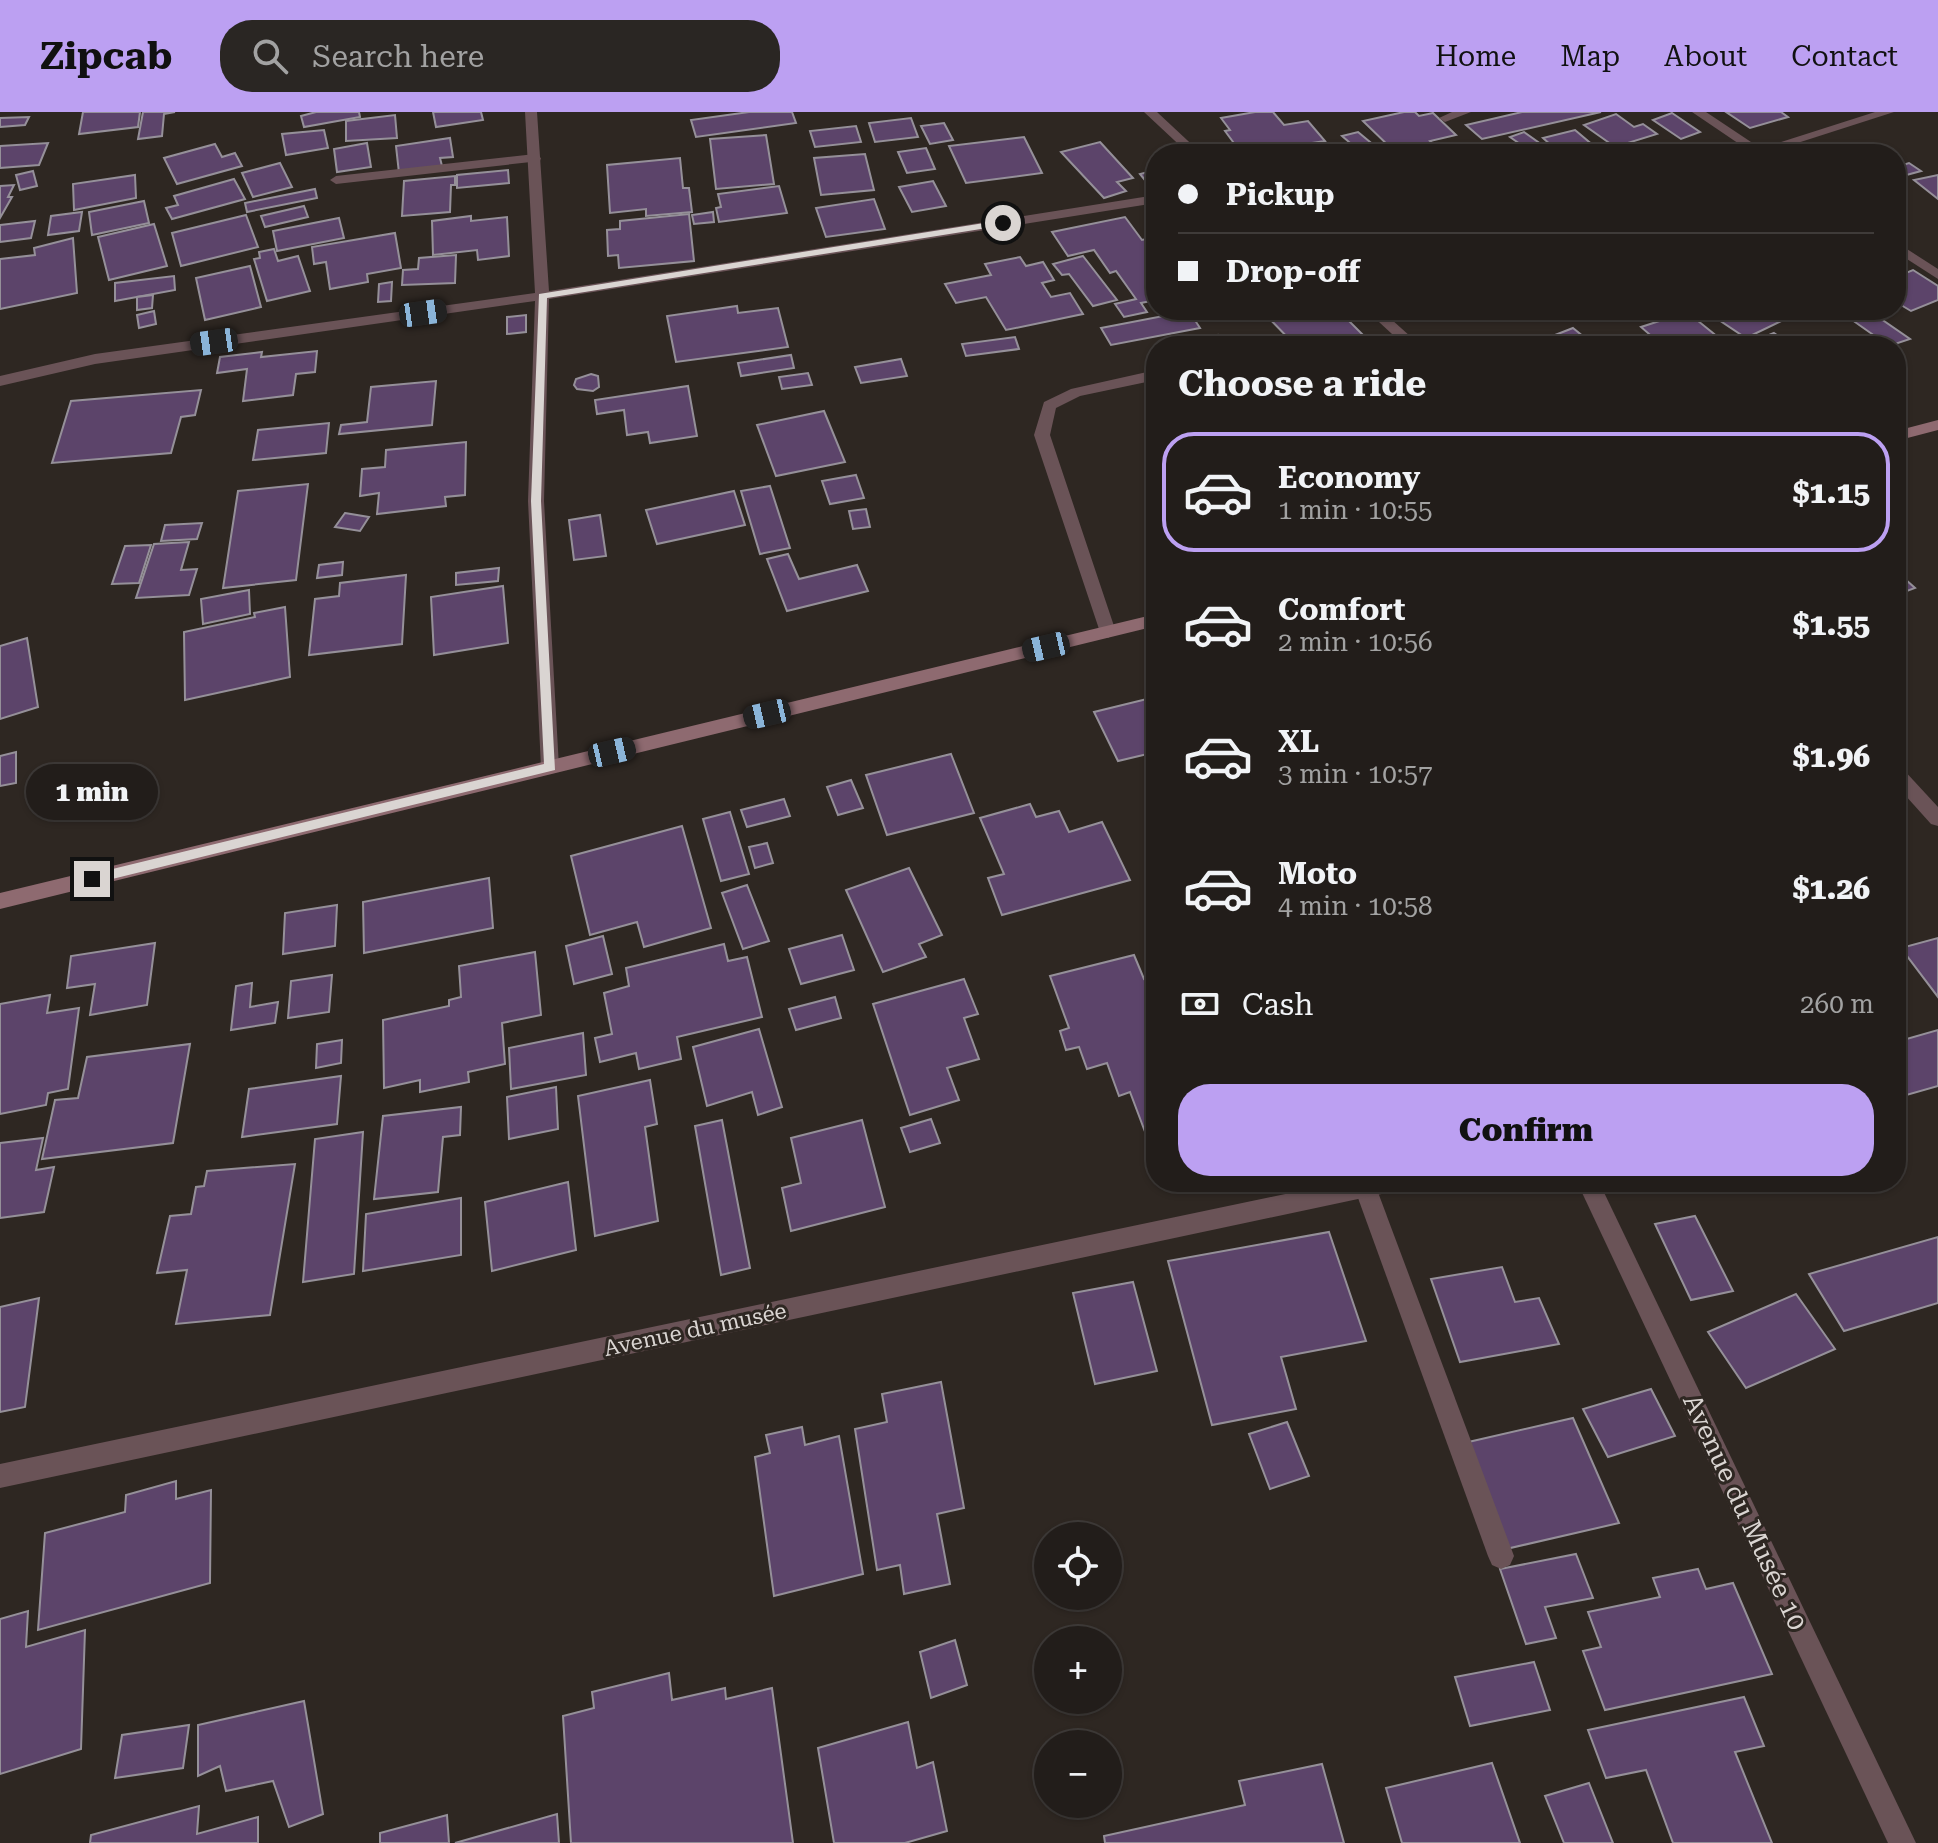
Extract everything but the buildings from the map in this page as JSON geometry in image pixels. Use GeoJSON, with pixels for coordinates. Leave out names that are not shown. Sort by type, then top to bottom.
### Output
{"type":"FeatureCollection","features":[{"type":"Feature","properties":{"kind":"street"},"geometry":{"type":"LineString","coordinates":[[531,112],[542,296],[536,501],[550,767]]}},
{"type":"Feature","properties":{"kind":"street"},"geometry":{"type":"LineString","coordinates":[[1445,118],[1465,112]]}},
{"type":"Feature","properties":{"kind":"street"},"geometry":{"type":"LineString","coordinates":[[1698,112],[1747,144]]}},
{"type":"Feature","properties":{"kind":"street"},"geometry":{"type":"LineString","coordinates":[[1789,144],[1888,112]]}},
{"type":"Feature","properties":{"kind":"street"},"geometry":{"type":"LineString","coordinates":[[1154,113],[1186,144]]}},
{"type":"Feature","properties":{"kind":"street"},"geometry":{"type":"LineString","coordinates":[[336,180],[535,158]]}},
{"type":"Feature","properties":{"kind":"street"},"geometry":{"type":"LineString","coordinates":[[0,381],[95,359],[542,296],[1146,201]]}},
{"type":"Feature","properties":{"kind":"street"},"geometry":{"type":"LineString","coordinates":[[1906,253],[1938,275]]}},
{"type":"Feature","properties":{"kind":"street"},"geometry":{"type":"LineString","coordinates":[[1384,320],[1403,336]]}},
{"type":"Feature","properties":{"kind":"street"},"geometry":{"type":"LineString","coordinates":[[1108,632],[1042,435],[1049,405],[1076,392],[1146,377]]}},
{"type":"Feature","properties":{"kind":"street"},"geometry":{"type":"LineString","coordinates":[[1906,433],[1938,425]]}},
{"type":"Feature","properties":{"kind":"street"},"geometry":{"type":"LineString","coordinates":[[0,901],[1146,622]]}},
{"type":"Feature","properties":{"kind":"street"},"geometry":{"type":"LineString","coordinates":[[1906,784],[1938,819]]}},
{"type":"Feature","properties":{"kind":"street","name":"Avenue du musée"},"geometry":{"type":"LineString","coordinates":[[0,1476],[1341,1192]]}},
{"type":"Feature","properties":{"kind":"street"},"geometry":{"type":"LineString","coordinates":[[1367,1192],[1501,1556]]}},
{"type":"Feature","properties":{"kind":"street","name":"Avenue du Musée 10"},"geometry":{"type":"LineString","coordinates":[[1593,1192],[1902,1843]]}},
{"type":"Feature","properties":{"kind":"route"},"geometry":{"type":"LineString","coordinates":[[92,879],[550,767],[536,501],[542,296],[1003,223]]}}]}
